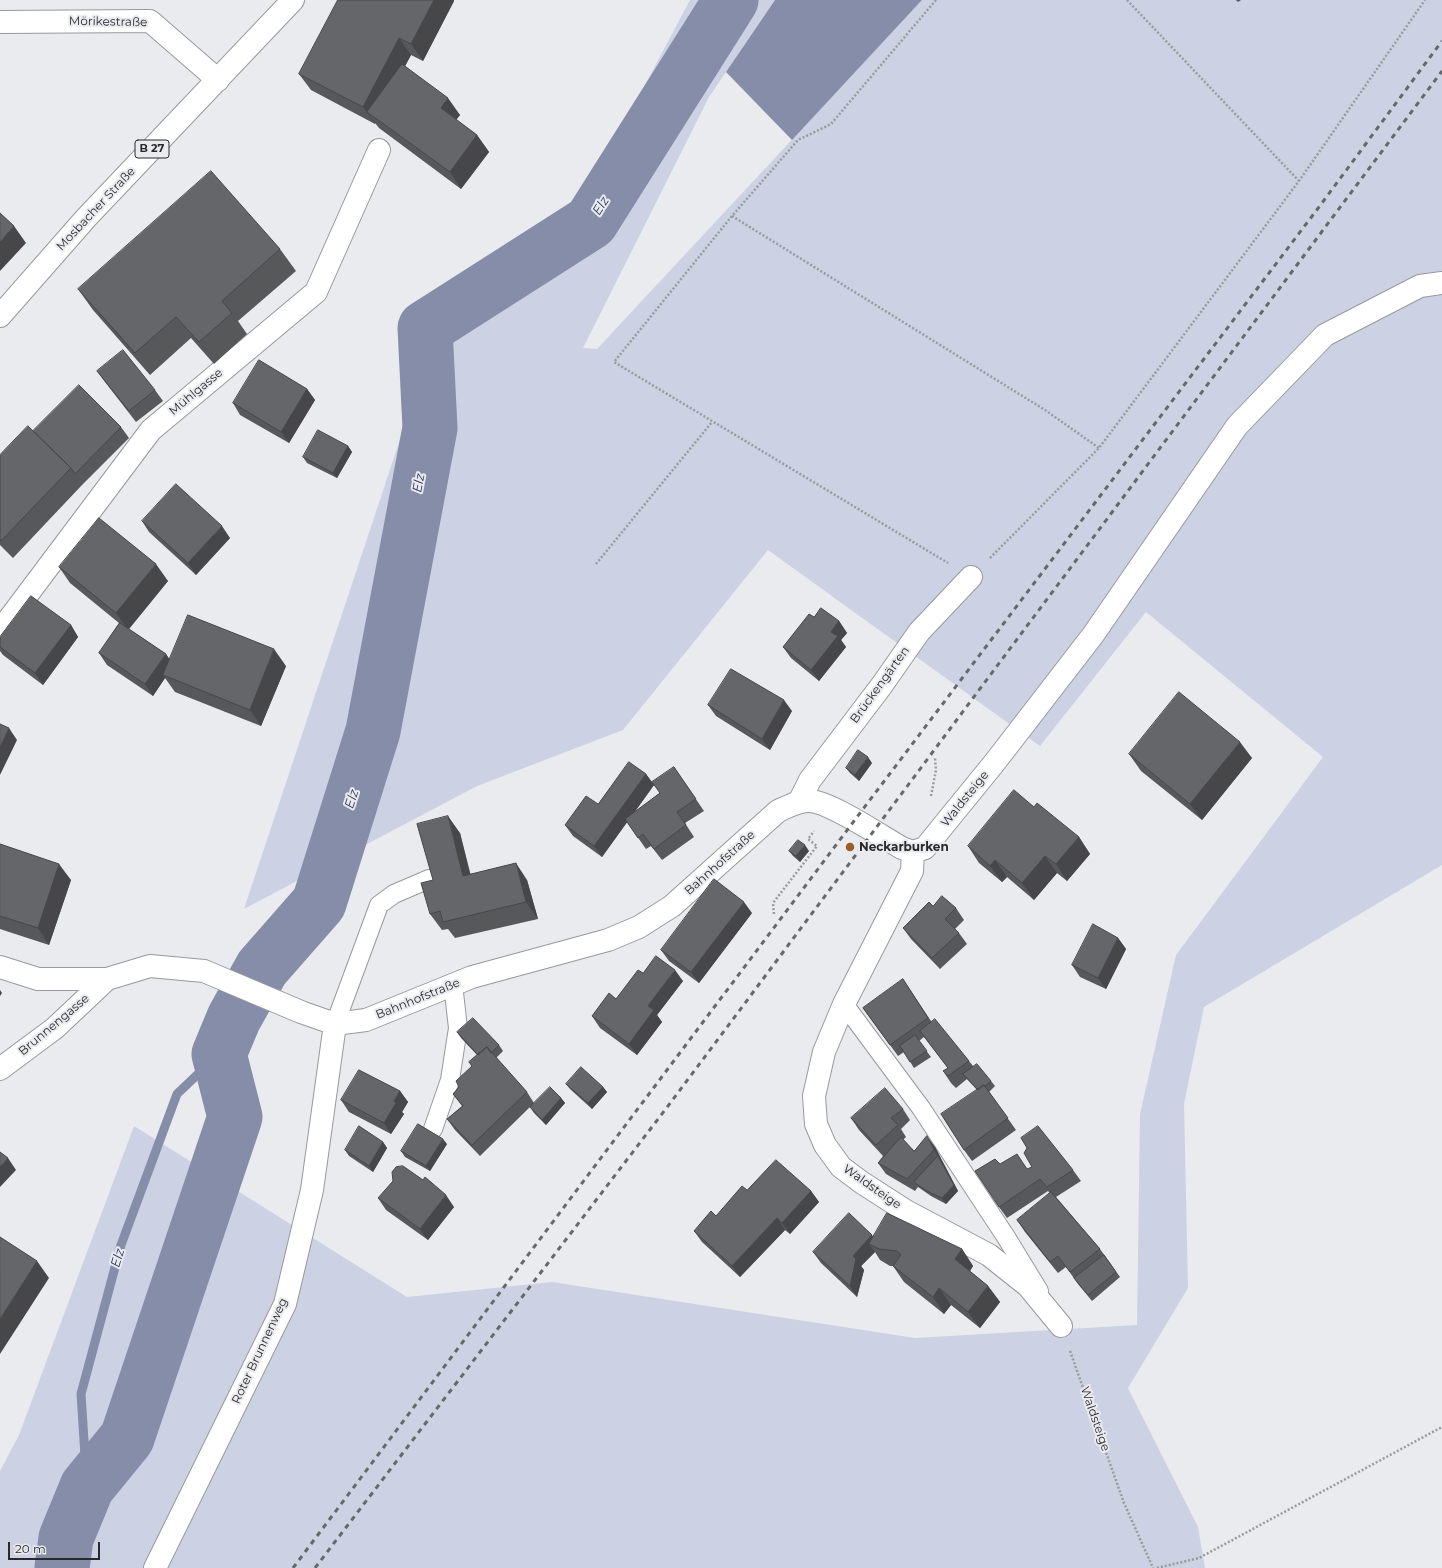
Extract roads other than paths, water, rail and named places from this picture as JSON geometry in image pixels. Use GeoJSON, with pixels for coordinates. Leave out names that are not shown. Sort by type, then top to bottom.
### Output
{"type":"FeatureCollection","features":[{"type":"Feature","properties":{"kind":"street","name":"Mosbacher Straße"},"geometry":{"type":"LineString","coordinates":[[0,316],[86,218],[293,0]]}},
{"type":"Feature","properties":{"kind":"street","name":"Mörikestraße"},"geometry":{"type":"LineString","coordinates":[[0,22],[150,21],[218,80]]}},
{"type":"Feature","properties":{"kind":"street","name":"Mühlgasse"},"geometry":{"type":"LineString","coordinates":[[0,631],[151,430],[316,292],[379,150]]}},
{"type":"Feature","properties":{"kind":"street","name":"Waldsteige"},"geometry":{"type":"LineString","coordinates":[[1060,1326],[1028,1286],[989,1255],[906,1211],[861,1182],[841,1167],[825,1145],[816,1124],[814,1096],[824,1052],[844,1004],[912,871],[913,852],[925,848],[995,762],[1093,635],[1237,426],[1325,335],[1420,286],[1442,283]]}},
{"type":"Feature","properties":{"kind":"street","name":"Brückengärten"},"geometry":{"type":"LineString","coordinates":[[799,802],[810,780],[882,685],[919,632],[971,576]]}},
{"type":"Feature","properties":{"kind":"street"},"geometry":{"type":"LineString","coordinates":[[799,802],[810,801],[828,806],[902,848],[913,852]]}},
{"type":"Feature","properties":{"kind":"street","name":"Bahnhofstraße"},"geometry":{"type":"LineString","coordinates":[[0,966],[38,979],[107,979],[150,966],[204,971],[301,1012],[335,1024],[366,1020],[472,977],[608,940],[639,927],[672,906],[778,811],[799,802]]}},
{"type":"Feature","properties":{"kind":"street","name":"Brunnengasse"},"geometry":{"type":"LineString","coordinates":[[0,1069],[54,1028],[107,979]]}},
{"type":"Feature","properties":{"kind":"street","name":"Roter Brunnenweg"},"geometry":{"type":"LineString","coordinates":[[154,1568],[285,1304],[312,1190],[335,1024]]}},
{"type":"Feature","properties":{"kind":"lane"},"geometry":{"type":"LineString","coordinates":[[335,1024],[379,905],[394,894],[430,879]]}},
{"type":"Feature","properties":{"kind":"lane"},"geometry":{"type":"LineString","coordinates":[[433,1130],[450,1080],[458,1028],[453,984]]}},
{"type":"Feature","properties":{"kind":"lane"},"geometry":{"type":"LineString","coordinates":[[844,1004],[921,1108],[1006,1237],[1060,1326]]}},
{"type":"Feature","properties":{"kind":"water"},"geometry":{"type":"Polygon","coordinates":[[[775,0],[922,0],[792,140],[726,72],[775,0]]]}},
{"type":"Feature","properties":{"kind":"waterway","name":"Elz"},"geometry":{"type":"LineString","coordinates":[[62,1568],[66,1538],[87,1487],[127,1438],[235,1117],[219,1054],[234,1018],[262,968],[319,903],[373,731],[430,428],[425,328],[591,222],[731,0]]}},
{"type":"Feature","properties":{"kind":"waterway","name":"Elz"},"geometry":{"type":"LineString","coordinates":[[87,1487],[81,1394],[121,1245],[177,1094],[219,1054]]}},
{"type":"Feature","properties":{"kind":"waterway","name":"Elz"},"geometry":{"type":"LineString","coordinates":[[45,1568],[66,1538]]}},
{"type":"Feature","properties":{"kind":"railway"},"geometry":{"type":"LineString","coordinates":[[293,1568],[854,821],[1319,207],[1442,41]]}},
{"type":"Feature","properties":{"kind":"railway"},"geometry":{"type":"LineString","coordinates":[[315,1568],[668,1106],[1442,71]]}},
{"type":"Feature","properties":{"kind":"place","name":"Neckarburken"},"geometry":{"type":"Point","coordinates":[850,847]}}]}
